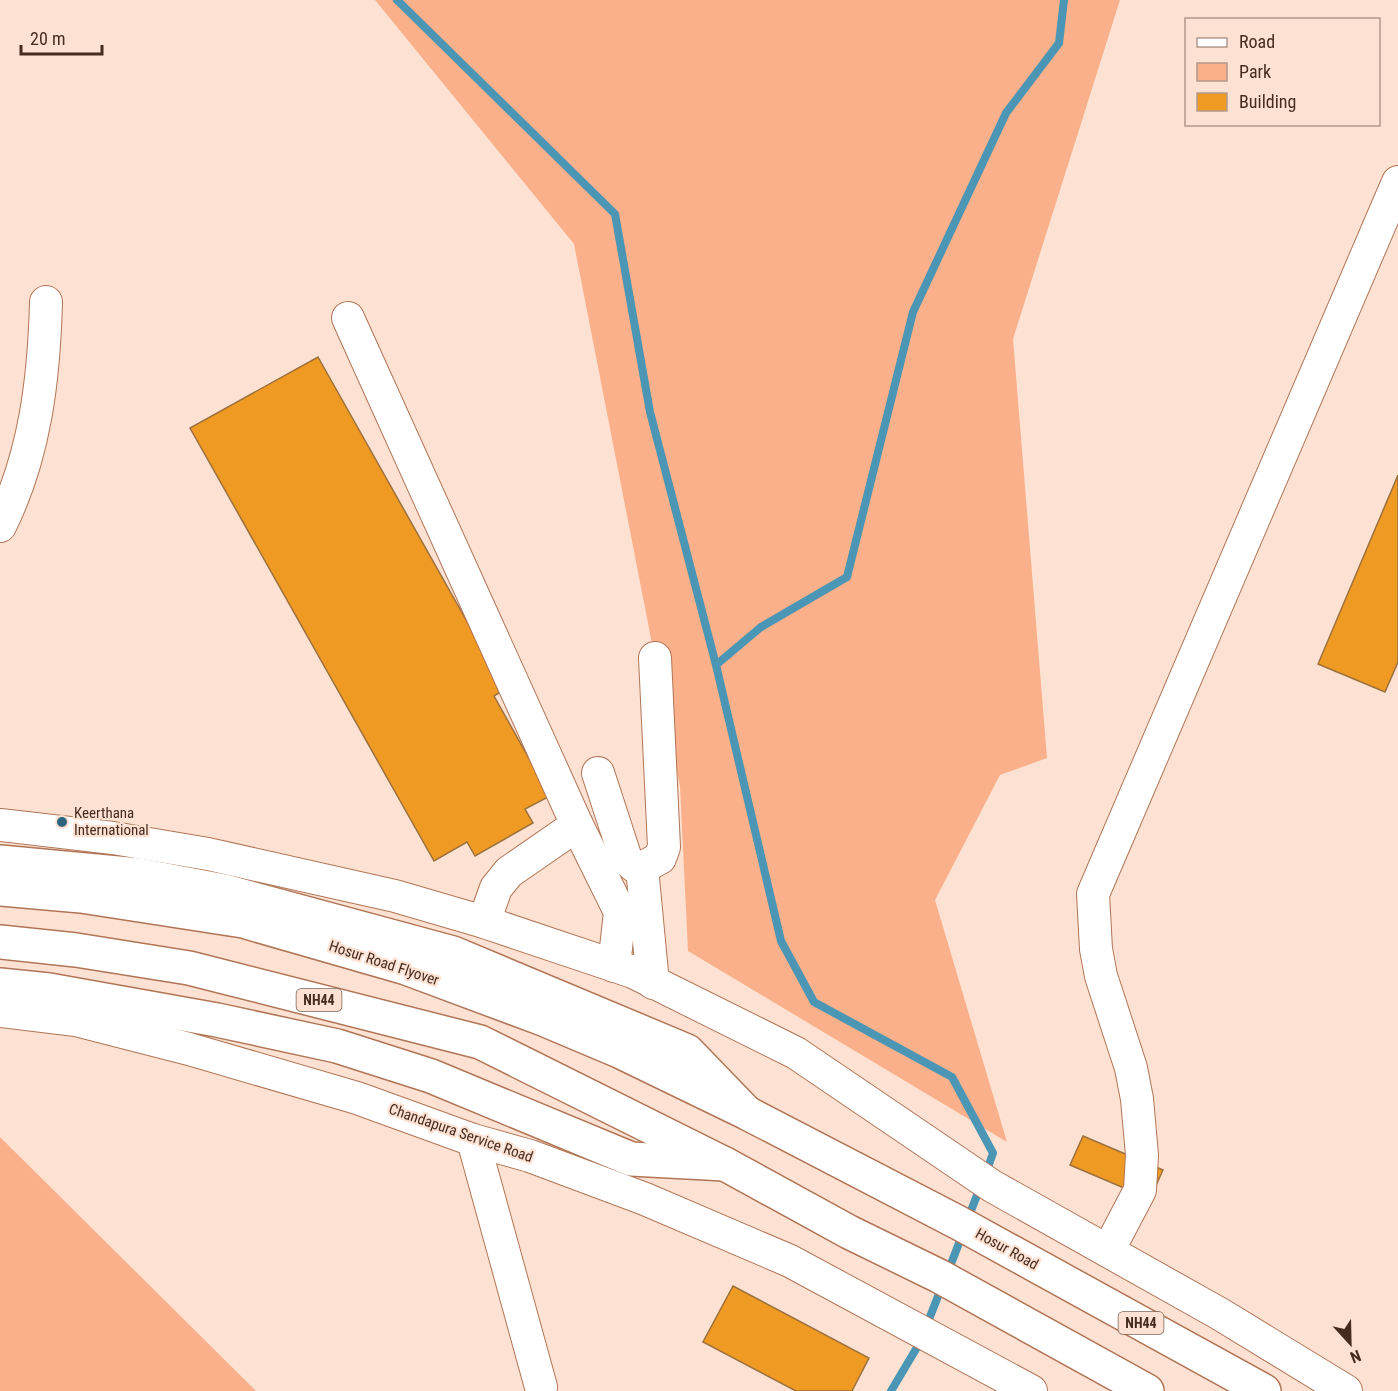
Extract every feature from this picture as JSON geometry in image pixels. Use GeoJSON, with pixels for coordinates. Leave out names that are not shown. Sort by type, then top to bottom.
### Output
{"type":"FeatureCollection","features":[{"type":"Feature","properties":{"kind":"main road"},"geometry":{"type":"LineString","coordinates":[[0,862],[139,875],[224,891],[453,953],[687,1051],[747,1113]]}},
{"type":"Feature","properties":{"kind":"main road","name":"Hosur Road Flyover"},"geometry":{"type":"LineString","coordinates":[[0,889],[81,896],[243,921],[406,968],[619,1051],[747,1113]]}},
{"type":"Feature","properties":{"kind":"main road","name":"NH44"},"geometry":{"type":"LineString","coordinates":[[0,942],[76,950],[189,968],[480,1042],[725,1164],[849,1232],[939,1276],[1147,1391]]}},
{"type":"Feature","properties":{"kind":"main road"},"geometry":{"type":"LineString","coordinates":[[0,985],[49,990],[217,1020],[337,1046],[431,1076],[631,1159],[725,1164]]}},
{"type":"Feature","properties":{"kind":"main road","name":"Hosur Road"},"geometry":{"type":"LineString","coordinates":[[747,1113],[959,1223],[1264,1391]]}},
{"type":"Feature","properties":{"kind":"street"},"geometry":{"type":"LineString","coordinates":[[1108,1251],[1140,1190],[1142,1155],[1137,1099],[1131,1068],[1101,976],[1095,940],[1093,894],[1398,182]]}},
{"type":"Feature","properties":{"kind":"street"},"geometry":{"type":"LineString","coordinates":[[0,526],[27,454],[44,371],[46,302]]}},
{"type":"Feature","properties":{"kind":"street"},"geometry":{"type":"LineString","coordinates":[[348,318],[577,825],[620,912],[614,966]]}},
{"type":"Feature","properties":{"kind":"street"},"geometry":{"type":"LineString","coordinates":[[598,773],[626,859],[634,866],[642,868],[660,858],[664,847],[655,658]]}},
{"type":"Feature","properties":{"kind":"street"},"geometry":{"type":"LineString","coordinates":[[0,825],[113,838],[208,854],[395,896],[484,922],[633,972],[796,1053],[1016,1199],[1220,1314],[1346,1391]]}},
{"type":"Feature","properties":{"kind":"street"},"geometry":{"type":"LineString","coordinates":[[484,922],[496,888],[509,872],[577,825]]}},
{"type":"Feature","properties":{"kind":"street"},"geometry":{"type":"LineString","coordinates":[[642,868],[653,983]]}},
{"type":"Feature","properties":{"kind":"street","name":"Chandapura Service Road"},"geometry":{"type":"LineString","coordinates":[[0,1011],[76,1020],[189,1049],[357,1098],[473,1140],[530,1156],[645,1199],[780,1256],[899,1321],[947,1343],[1031,1391]]}},
{"type":"Feature","properties":{"kind":"street"},"geometry":{"type":"LineString","coordinates":[[473,1140],[541,1387]]}},
{"type":"Feature","properties":{"kind":"green space"},"geometry":{"type":"Polygon","coordinates":[[[375,0],[1120,0],[1013,339],[1047,758],[1000,775],[935,900],[1007,1142],[688,951],[680,787],[574,244],[375,0]]]}},
{"type":"Feature","properties":{"kind":"green space"},"geometry":{"type":"Polygon","coordinates":[[[0,1137],[256,1391],[0,1391],[0,1137]]]}},
{"type":"Feature","properties":{"kind":"building"},"geometry":{"type":"Polygon","coordinates":[[[318,357],[505,689],[494,696],[550,796],[525,809],[533,823],[475,856],[467,842],[434,861],[190,428],[318,357]]]}},
{"type":"Feature","properties":{"kind":"building"},"geometry":{"type":"Polygon","coordinates":[[[1398,475],[1398,662],[1385,692],[1318,664],[1398,475]]]}},
{"type":"Feature","properties":{"kind":"building"},"geometry":{"type":"Polygon","coordinates":[[[1083,1136],[1163,1170],[1150,1199],[1070,1165],[1083,1136]]]}},
{"type":"Feature","properties":{"kind":"building"},"geometry":{"type":"Polygon","coordinates":[[[733,1286],[869,1358],[852,1391],[796,1391],[703,1342],[733,1286]]]}},
{"type":"Feature","properties":{"kind":"waterway"},"geometry":{"type":"LineString","coordinates":[[397,0],[615,214],[650,412],[716,665]]}},
{"type":"Feature","properties":{"kind":"waterway"},"geometry":{"type":"LineString","coordinates":[[986,1173],[993,1153],[952,1077],[814,1002],[781,941],[716,665],[761,627],[847,577],[913,312],[1006,113],[1059,43],[1064,0]]}},
{"type":"Feature","properties":{"kind":"waterway"},"geometry":{"type":"LineString","coordinates":[[967,1221],[981,1185]]}},
{"type":"Feature","properties":{"kind":"waterway"},"geometry":{"type":"LineString","coordinates":[[947,1274],[963,1233]]}},
{"type":"Feature","properties":{"kind":"waterway"},"geometry":{"type":"LineString","coordinates":[[926,1327],[942,1286]]}},
{"type":"Feature","properties":{"kind":"waterway"},"geometry":{"type":"LineString","coordinates":[[891,1391],[922,1339]]}},
{"type":"Feature","properties":{"kind":"place","name":"Keerthana International"},"geometry":{"type":"Point","coordinates":[62,822]}}]}
